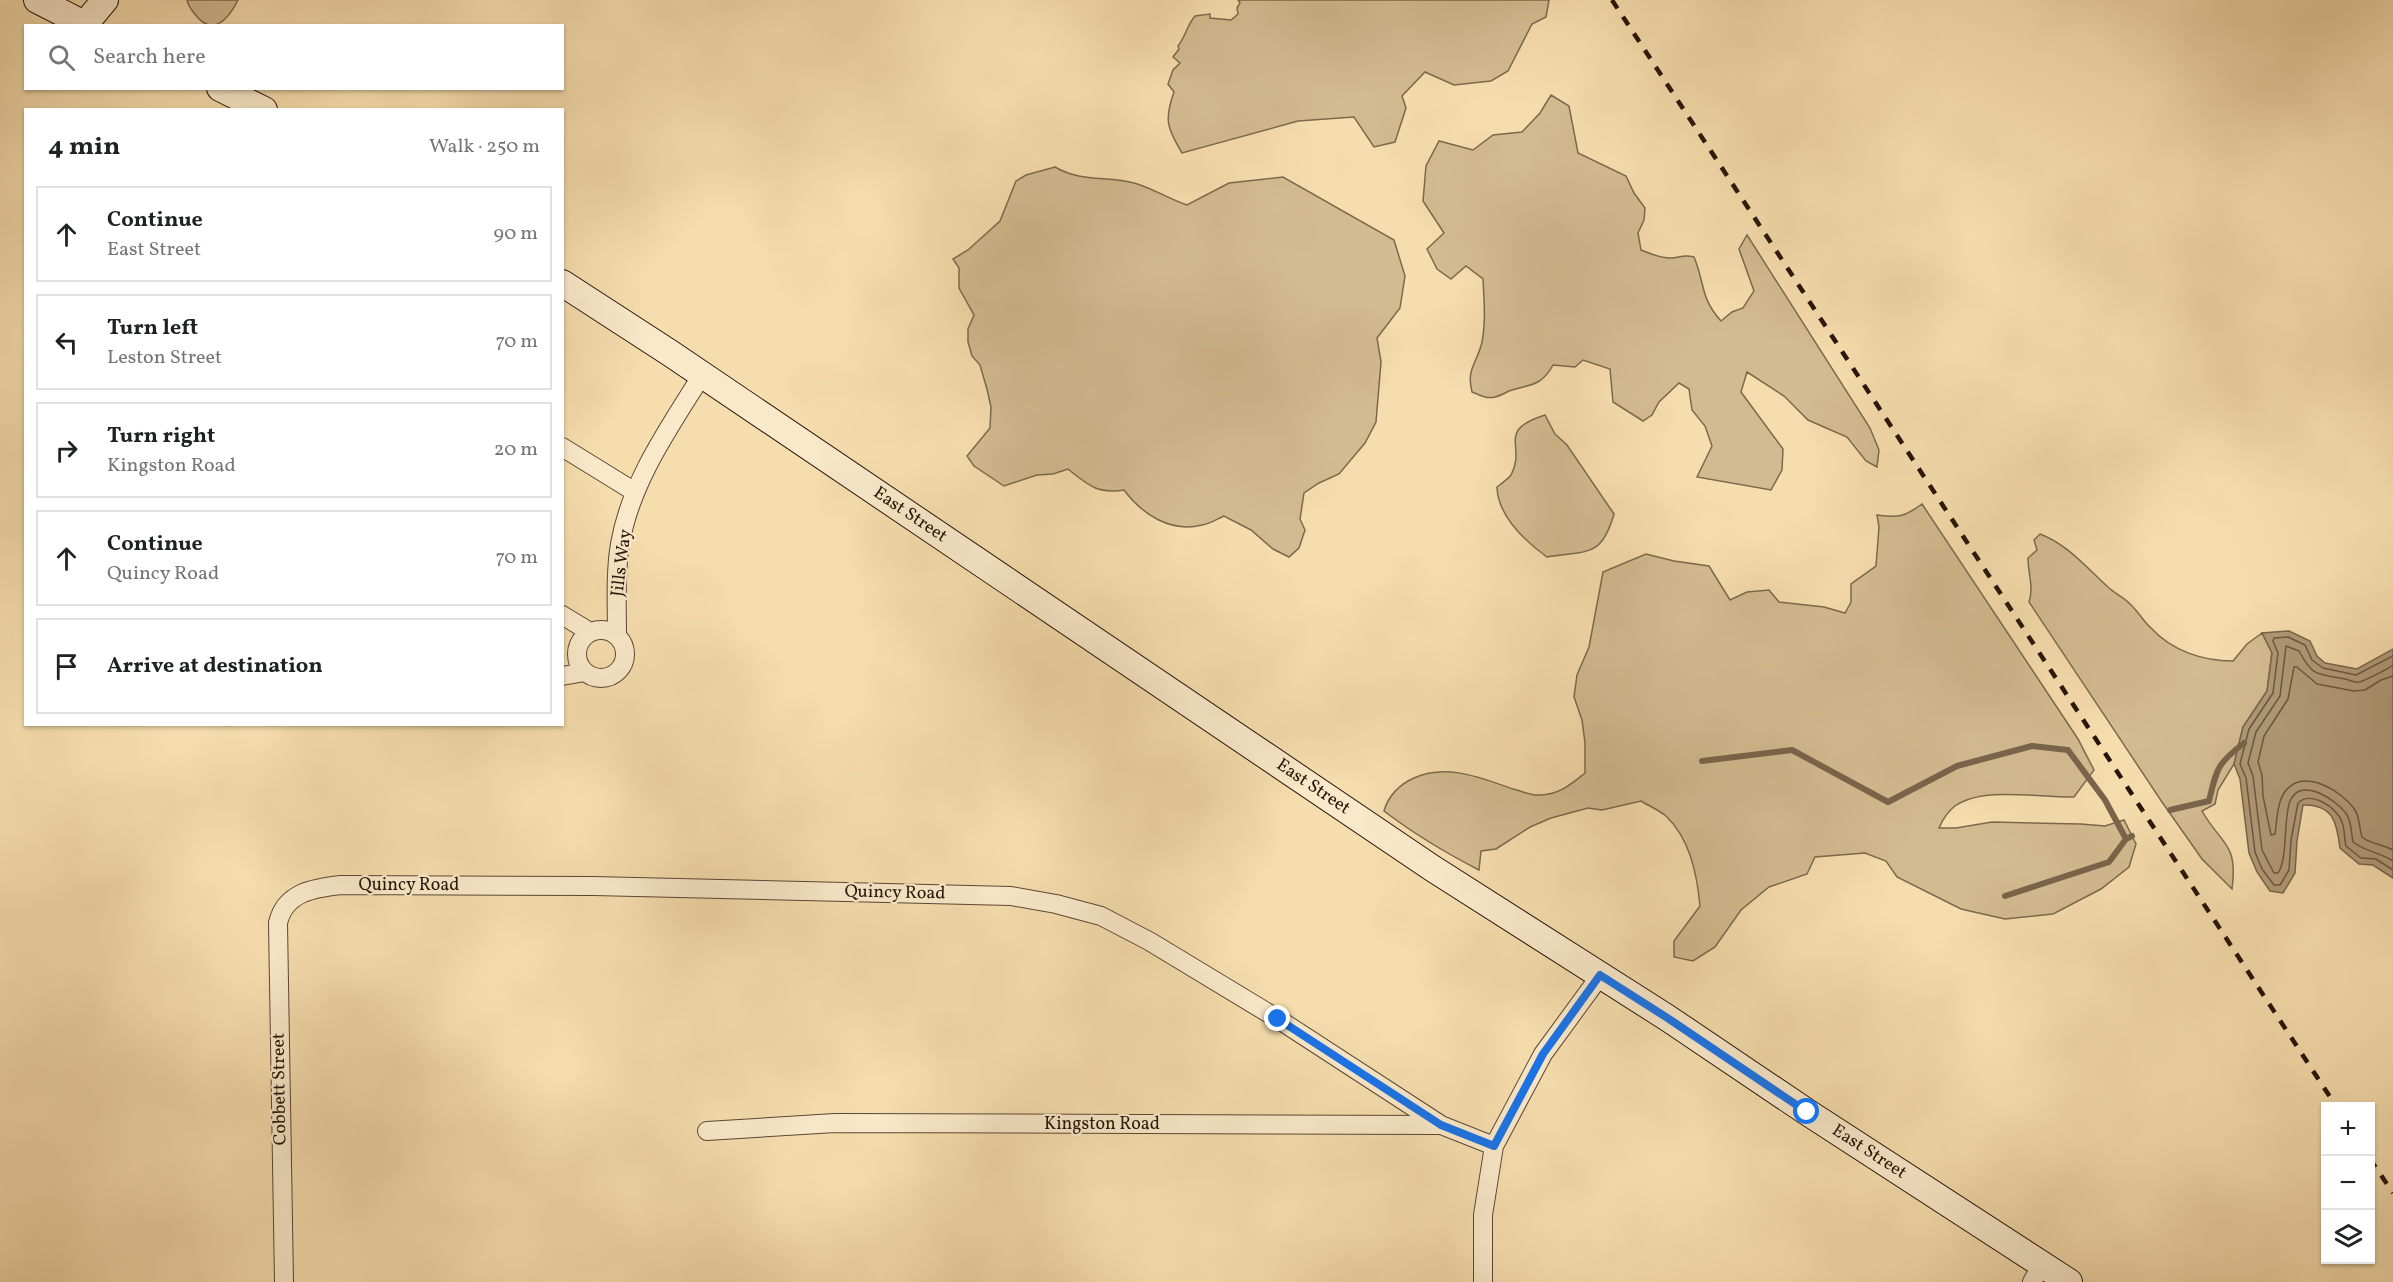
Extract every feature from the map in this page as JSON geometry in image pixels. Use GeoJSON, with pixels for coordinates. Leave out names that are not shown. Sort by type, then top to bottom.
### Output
{"type":"FeatureCollection","features":[{"type":"Feature","properties":{"kind":"main road"},"geometry":{"type":"LineString","coordinates":[[37,0],[85,24]]}},
{"type":"Feature","properties":{"kind":"main road"},"geometry":{"type":"LineString","coordinates":[[88,24],[105,0]]}},
{"type":"Feature","properties":{"kind":"main road"},"geometry":{"type":"LineString","coordinates":[[224,90],[260,108]]}},
{"type":"Feature","properties":{"kind":"main road","name":"East Street"},"geometry":{"type":"LineString","coordinates":[[564,284],[1432,868],[1600,975],[2037,1273],[2068,1282]]}},
{"type":"Feature","properties":{"kind":"street","name":"Jills Way"},"geometry":{"type":"LineString","coordinates":[[564,676],[585,672],[599,678],[613,675],[619,670],[625,656],[621,642],[616,636],[620,544],[634,492],[661,440],[702,375]]}},
{"type":"Feature","properties":{"kind":"street"},"geometry":{"type":"LineString","coordinates":[[564,448],[634,492]]}},
{"type":"Feature","properties":{"kind":"street"},"geometry":{"type":"LineString","coordinates":[[564,616],[590,632]]}},
{"type":"Feature","properties":{"kind":"street"},"geometry":{"type":"LineString","coordinates":[[585,672],[580,666],[577,651],[579,643],[590,632],[604,630],[616,636]]}},
{"type":"Feature","properties":{"kind":"street","name":"Quincy Road"},"geometry":{"type":"LineString","coordinates":[[290,899],[316,888],[341,885],[593,885],[1011,896],[1056,904],[1101,916],[1149,941],[1278,1019],[1441,1125]]}},
{"type":"Feature","properties":{"kind":"street","name":"Cobbett Street"},"geometry":{"type":"LineString","coordinates":[[284,1282],[278,923],[281,911],[290,899]]}},
{"type":"Feature","properties":{"kind":"street"},"geometry":{"type":"LineString","coordinates":[[1483,1282],[1483,1215],[1494,1146],[1543,1054],[1600,975]]}},
{"type":"Feature","properties":{"kind":"street","name":"Kingston Road"},"geometry":{"type":"LineString","coordinates":[[707,1131],[835,1123],[1441,1125],[1494,1146]]}},
{"type":"Feature","properties":{"kind":"shaded area"},"geometry":{"type":"Polygon","coordinates":[[[187,0],[238,0],[229,14],[216,24],[207,24],[190,7],[187,0]]]}},
{"type":"Feature","properties":{"kind":"shaded area"},"geometry":{"type":"Polygon","coordinates":[[[1238,0],[1549,0],[1546,17],[1532,24],[1508,71],[1491,81],[1454,85],[1425,72],[1402,96],[1406,108],[1395,142],[1374,147],[1354,117],[1298,121],[1182,153],[1170,130],[1168,117],[1174,92],[1168,84],[1173,70],[1180,63],[1173,57],[1195,16],[1210,14],[1210,18],[1231,20],[1238,14],[1237,8],[1240,3],[1238,0]]]}},
{"type":"Feature","properties":{"kind":"shaded area"},"geometry":{"type":"Polygon","coordinates":[[[1551,95],[1569,106],[1578,153],[1626,176],[1634,193],[1645,208],[1644,220],[1638,233],[1641,250],[1666,258],[1694,257],[1709,305],[1721,321],[1732,312],[1743,308],[1754,291],[1739,249],[1747,235],[1870,428],[1879,450],[1877,467],[1866,461],[1847,437],[1808,420],[1784,396],[1747,372],[1741,392],[1783,449],[1782,470],[1771,490],[1697,477],[1712,446],[1705,426],[1692,410],[1689,389],[1679,383],[1659,402],[1652,415],[1643,421],[1613,402],[1610,369],[1583,360],[1575,367],[1553,365],[1539,381],[1497,397],[1486,397],[1472,392],[1471,371],[1483,334],[1483,279],[1466,266],[1451,279],[1437,269],[1427,249],[1444,233],[1423,201],[1426,166],[1439,141],[1473,150],[1493,135],[1522,132],[1540,113],[1551,95]]]}},
{"type":"Feature","properties":{"kind":"shaded area"},"geometry":{"type":"Polygon","coordinates":[[[1055,167],[1074,175],[1134,183],[1187,205],[1229,183],[1283,177],[1394,240],[1405,276],[1400,308],[1377,338],[1381,362],[1376,422],[1365,443],[1339,474],[1304,493],[1300,519],[1305,530],[1299,548],[1289,557],[1273,549],[1251,530],[1224,516],[1208,524],[1190,527],[1168,524],[1148,514],[1124,490],[1107,491],[1093,487],[1068,469],[1053,474],[1037,475],[1004,486],[974,466],[967,456],[990,428],[991,407],[980,365],[972,356],[968,342],[968,329],[974,315],[959,288],[959,268],[953,259],[968,250],[1000,221],[1016,181],[1026,175],[1055,167]]]}},
{"type":"Feature","properties":{"kind":"shaded area"},"geometry":{"type":"Polygon","coordinates":[[[1545,415],[1555,434],[1567,445],[1614,514],[1604,539],[1591,550],[1547,557],[1522,536],[1502,508],[1497,487],[1511,475],[1515,464],[1516,433],[1530,421],[1545,415]]]}},
{"type":"Feature","properties":{"kind":"shaded area"},"geometry":{"type":"Polygon","coordinates":[[[1922,504],[2078,739],[2094,770],[2074,797],[2012,794],[1981,796],[1955,806],[1945,816],[1939,828],[1956,828],[1992,822],[2105,826],[2124,820],[2136,844],[2129,867],[2101,889],[2053,914],[2005,919],[1961,909],[1897,877],[1886,861],[1865,853],[1815,857],[1807,874],[1769,887],[1741,910],[1715,947],[1693,961],[1674,957],[1674,941],[1700,906],[1691,858],[1687,846],[1674,825],[1666,816],[1641,801],[1602,810],[1588,808],[1551,818],[1530,827],[1496,849],[1481,851],[1479,870],[1430,843],[1384,811],[1388,800],[1399,787],[1426,774],[1451,772],[1464,774],[1537,795],[1559,791],[1585,773],[1582,720],[1574,697],[1577,675],[1589,647],[1603,572],[1646,554],[1709,566],[1730,600],[1747,592],[1769,590],[1779,602],[1824,607],[1845,613],[1851,602],[1851,584],[1876,566],[1879,527],[1877,515],[1901,516],[1922,504]]]}},
{"type":"Feature","properties":{"kind":"shaded area"},"geometry":{"type":"Polygon","coordinates":[[[2040,534],[2068,550],[2128,602],[2159,636],[2178,649],[2199,657],[2233,661],[2247,644],[2262,633],[2272,652],[2267,691],[2243,727],[2234,764],[2218,790],[2215,804],[2202,811],[2230,853],[2233,862],[2232,889],[2202,859],[2029,602],[2031,586],[2028,558],[2037,550],[2034,540],[2040,534]]]}},
{"type":"Feature","properties":{"kind":"water"},"geometry":{"type":"Polygon","coordinates":[[[2289,631],[2310,641],[2317,656],[2325,663],[2357,669],[2393,649],[2393,878],[2373,865],[2359,864],[2340,848],[2332,817],[2328,812],[2313,806],[2303,805],[2295,873],[2283,893],[2270,891],[2257,872],[2249,853],[2240,779],[2234,764],[2243,727],[2267,691],[2272,653],[2262,633],[2289,631]]]}},
{"type":"Feature","properties":{"kind":"waterway"},"geometry":{"type":"LineString","coordinates":[[2170,810],[2209,801],[2219,768],[2228,756],[2244,743]]}},
{"type":"Feature","properties":{"kind":"waterway"},"geometry":{"type":"LineString","coordinates":[[1702,761],[1792,750],[1888,802],[1957,766],[2032,746],[2068,750],[2105,800],[2126,839]]}},
{"type":"Feature","properties":{"kind":"waterway"},"geometry":{"type":"LineString","coordinates":[[2005,896],[2109,862],[2126,839],[2132,836]]}},
{"type":"Feature","properties":{"kind":"railway"},"geometry":{"type":"LineString","coordinates":[[1612,0],[2333,1102]]}},
{"type":"Feature","properties":{"kind":"railway"},"geometry":{"type":"LineString","coordinates":[[2375,1166],[2393,1193]]}},
{"type":"Feature","properties":{"kind":"route"},"geometry":{"type":"LineString","coordinates":[[1278,1019],[1441,1125],[1494,1146],[1543,1054],[1600,975],[1807,1112]]}}]}
